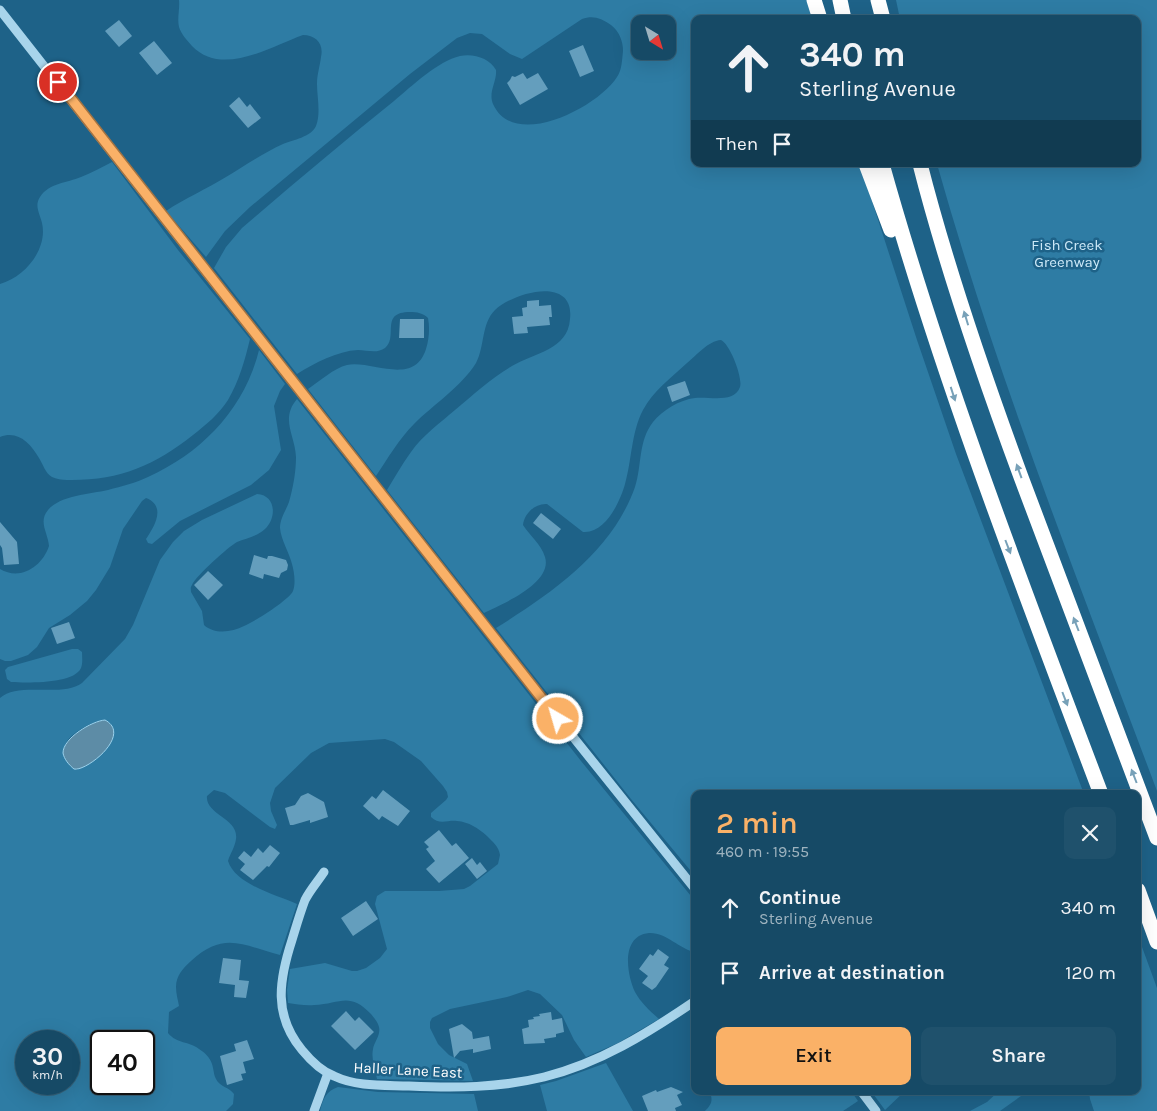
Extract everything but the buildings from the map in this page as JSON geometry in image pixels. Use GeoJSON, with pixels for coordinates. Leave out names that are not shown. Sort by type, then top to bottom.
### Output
{"type":"FeatureCollection","features":[{"type":"Feature","properties":{"kind":"highway"},"geometry":{"type":"LineString","coordinates":[[814,0],[819,15]]}},
{"type":"Feature","properties":{"kind":"highway"},"geometry":{"type":"LineString","coordinates":[[840,0],[843,15]]}},
{"type":"Feature","properties":{"kind":"highway"},"geometry":{"type":"LineString","coordinates":[[878,0],[882,15]]}},
{"type":"Feature","properties":{"kind":"highway"},"geometry":{"type":"LineString","coordinates":[[887,15],[888,0]]}},
{"type":"Feature","properties":{"kind":"highway"},"geometry":{"type":"LineString","coordinates":[[867,167],[945,371]]}},
{"type":"Feature","properties":{"kind":"highway"},"geometry":{"type":"LineString","coordinates":[[883,167],[909,259],[945,371],[990,500],[1099,790]]}},
{"type":"Feature","properties":{"kind":"highway"},"geometry":{"type":"LineString","coordinates":[[921,167],[943,245],[989,387],[1042,536],[1139,790]]}},
{"type":"Feature","properties":{"kind":"highway"},"geometry":{"type":"LineString","coordinates":[[1141,796],[1157,838]]}},
{"type":"Feature","properties":{"kind":"highway"},"geometry":{"type":"LineString","coordinates":[[1141,898],[1157,942]]}},
{"type":"Feature","properties":{"kind":"street"},"geometry":{"type":"LineString","coordinates":[[0,10],[468,606],[691,884]]}},
{"type":"Feature","properties":{"kind":"street","name":"Haller Lane East"},"geometry":{"type":"LineString","coordinates":[[324,872],[305,901],[286,956],[280,988],[282,1011],[292,1037],[307,1057],[328,1073],[352,1082],[381,1086],[474,1088],[522,1082],[566,1071],[604,1056],[647,1033],[691,1004]]}},
{"type":"Feature","properties":{"kind":"street"},"geometry":{"type":"LineString","coordinates":[[314,1111],[328,1073]]}},
{"type":"Feature","properties":{"kind":"street"},"geometry":{"type":"LineString","coordinates":[[864,1095],[876,1111]]}},
{"type":"Feature","properties":{"kind":"green space"},"geometry":{"type":"Polygon","coordinates":[[[179,0],[809,0],[814,15],[691,15],[691,167],[861,167],[956,454],[1082,790],[691,790],[691,871],[631,799],[496,628],[559,585],[596,551],[611,532],[625,510],[635,487],[645,437],[648,429],[657,418],[672,406],[683,401],[695,398],[727,397],[737,392],[740,387],[740,376],[732,354],[725,343],[721,340],[716,341],[703,349],[663,385],[647,403],[636,428],[623,491],[615,508],[605,522],[598,528],[583,532],[547,504],[538,505],[528,513],[523,525],[538,544],[545,557],[545,567],[542,575],[525,591],[484,613],[387,490],[411,452],[432,429],[497,376],[512,366],[557,344],[563,338],[568,329],[570,319],[569,305],[563,296],[553,292],[542,291],[528,293],[504,303],[495,310],[487,322],[479,356],[470,372],[409,430],[376,476],[308,389],[332,372],[347,365],[357,364],[391,369],[412,367],[420,360],[426,349],[429,334],[428,318],[417,313],[401,313],[392,320],[389,343],[382,350],[358,350],[334,355],[297,374],[214,268],[226,247],[242,228],[434,68],[460,56],[481,57],[490,62],[496,70],[492,100],[504,118],[519,124],[536,124],[556,119],[575,111],[607,89],[619,74],[621,68],[623,47],[618,33],[614,27],[597,18],[582,19],[522,59],[510,54],[482,34],[470,33],[457,38],[410,74],[250,207],[225,231],[206,257],[166,211],[268,151],[314,130],[318,116],[317,80],[322,52],[318,41],[308,35],[303,35],[246,57],[217,59],[204,55],[192,46],[184,37],[179,27],[179,0]]]}},
{"type":"Feature","properties":{"kind":"green space","name":"Fish Creek Greenway"},"geometry":{"type":"Polygon","coordinates":[[[896,0],[1157,0],[1157,791],[1012,401],[960,244],[938,167],[1141,167],[1141,15],[899,15],[896,0]]]}},
{"type":"Feature","properties":{"kind":"green space"},"geometry":{"type":"Polygon","coordinates":[[[112,162],[178,250],[250,339],[241,370],[228,400],[212,419],[178,446],[134,470],[103,478],[61,480],[52,477],[48,473],[23,439],[12,435],[0,437],[0,284],[18,275],[33,261],[38,252],[43,233],[38,200],[44,192],[53,186],[81,177],[112,162]]]}},
{"type":"Feature","properties":{"kind":"green space"},"geometry":{"type":"Polygon","coordinates":[[[259,350],[285,384],[274,406],[281,450],[269,470],[251,485],[180,521],[152,544],[148,543],[146,539],[155,523],[157,511],[156,506],[146,498],[123,529],[110,567],[87,601],[70,615],[49,628],[37,647],[28,655],[11,661],[0,659],[0,569],[8,572],[22,573],[36,566],[46,554],[49,546],[44,519],[48,510],[60,501],[68,498],[108,490],[143,479],[168,467],[186,455],[203,442],[232,409],[243,391],[259,350]]]}},
{"type":"Feature","properties":{"kind":"green space"},"geometry":{"type":"Polygon","coordinates":[[[297,399],[581,761],[691,896],[691,951],[655,933],[640,936],[633,941],[628,957],[632,985],[640,1000],[659,1019],[618,1043],[586,1057],[574,1040],[562,1015],[540,994],[528,990],[507,997],[450,1009],[432,1018],[430,1028],[438,1044],[449,1055],[467,1064],[473,1081],[377,1079],[373,1053],[379,1030],[378,1023],[371,1014],[356,1003],[344,1000],[311,1005],[288,1003],[287,990],[290,969],[325,963],[352,971],[366,968],[380,958],[387,949],[375,904],[377,896],[385,891],[464,889],[498,864],[500,855],[484,833],[473,826],[457,821],[440,822],[431,817],[431,813],[448,797],[447,792],[421,761],[394,742],[385,739],[329,743],[311,753],[275,788],[270,803],[277,825],[275,829],[225,793],[214,790],[207,796],[211,808],[228,821],[236,832],[236,839],[228,861],[232,869],[257,888],[297,904],[280,955],[244,945],[224,943],[213,946],[191,961],[180,972],[177,979],[176,990],[179,1006],[169,1012],[168,1033],[175,1039],[195,1046],[206,1055],[211,1062],[218,1082],[234,1094],[233,1104],[226,1111],[0,1111],[0,698],[8,693],[18,691],[63,689],[82,683],[125,639],[133,625],[160,560],[173,542],[184,531],[202,520],[257,494],[268,498],[273,508],[269,524],[262,531],[237,542],[220,555],[195,581],[191,587],[191,592],[202,611],[204,625],[213,630],[224,632],[249,624],[285,600],[293,591],[295,581],[291,560],[280,528],[294,480],[296,457],[289,420],[292,406],[297,399]],[[105,720],[95,722],[83,728],[69,739],[65,746],[64,756],[71,767],[77,770],[111,743],[113,739],[105,720]]]}},
{"type":"Feature","properties":{"kind":"green space"},"geometry":{"type":"Polygon","coordinates":[[[78,649],[82,652],[82,662],[81,668],[77,673],[69,677],[60,680],[38,682],[11,682],[7,679],[5,670],[8,667],[78,649]]]}},
{"type":"Feature","properties":{"kind":"green space"},"geometry":{"type":"Polygon","coordinates":[[[1141,944],[1157,988],[1157,1111],[1094,1111],[1090,1095],[1141,1095],[1141,944]]]}},
{"type":"Feature","properties":{"kind":"green space"},"geometry":{"type":"Polygon","coordinates":[[[606,1063],[633,1111],[547,1111],[540,1085],[606,1063]]]}},
{"type":"Feature","properties":{"kind":"green space"},"geometry":{"type":"Polygon","coordinates":[[[338,1087],[378,1092],[474,1094],[478,1111],[320,1111],[326,1096],[338,1087]]]}},
{"type":"Feature","properties":{"kind":"green space"},"geometry":{"type":"Polygon","coordinates":[[[710,1095],[854,1095],[858,1101],[843,1111],[705,1111],[709,1107],[710,1095]]]}},
{"type":"Feature","properties":{"kind":"green space"},"geometry":{"type":"Polygon","coordinates":[[[874,1095],[901,1095],[885,1110],[874,1095]]]}},
{"type":"Feature","properties":{"kind":"green space"},"geometry":{"type":"Polygon","coordinates":[[[995,1095],[1022,1095],[1000,1111],[970,1111],[987,1102],[995,1095]]]}},
{"type":"Feature","properties":{"kind":"shaded area"},"geometry":{"type":"Polygon","coordinates":[[[105,720],[112,727],[114,734],[111,743],[105,751],[88,765],[74,769],[64,757],[64,747],[79,731],[93,723],[105,720]]]}},
{"type":"Feature","properties":{"kind":"route"},"geometry":{"type":"LineString","coordinates":[[58,82],[558,719]]}}]}
